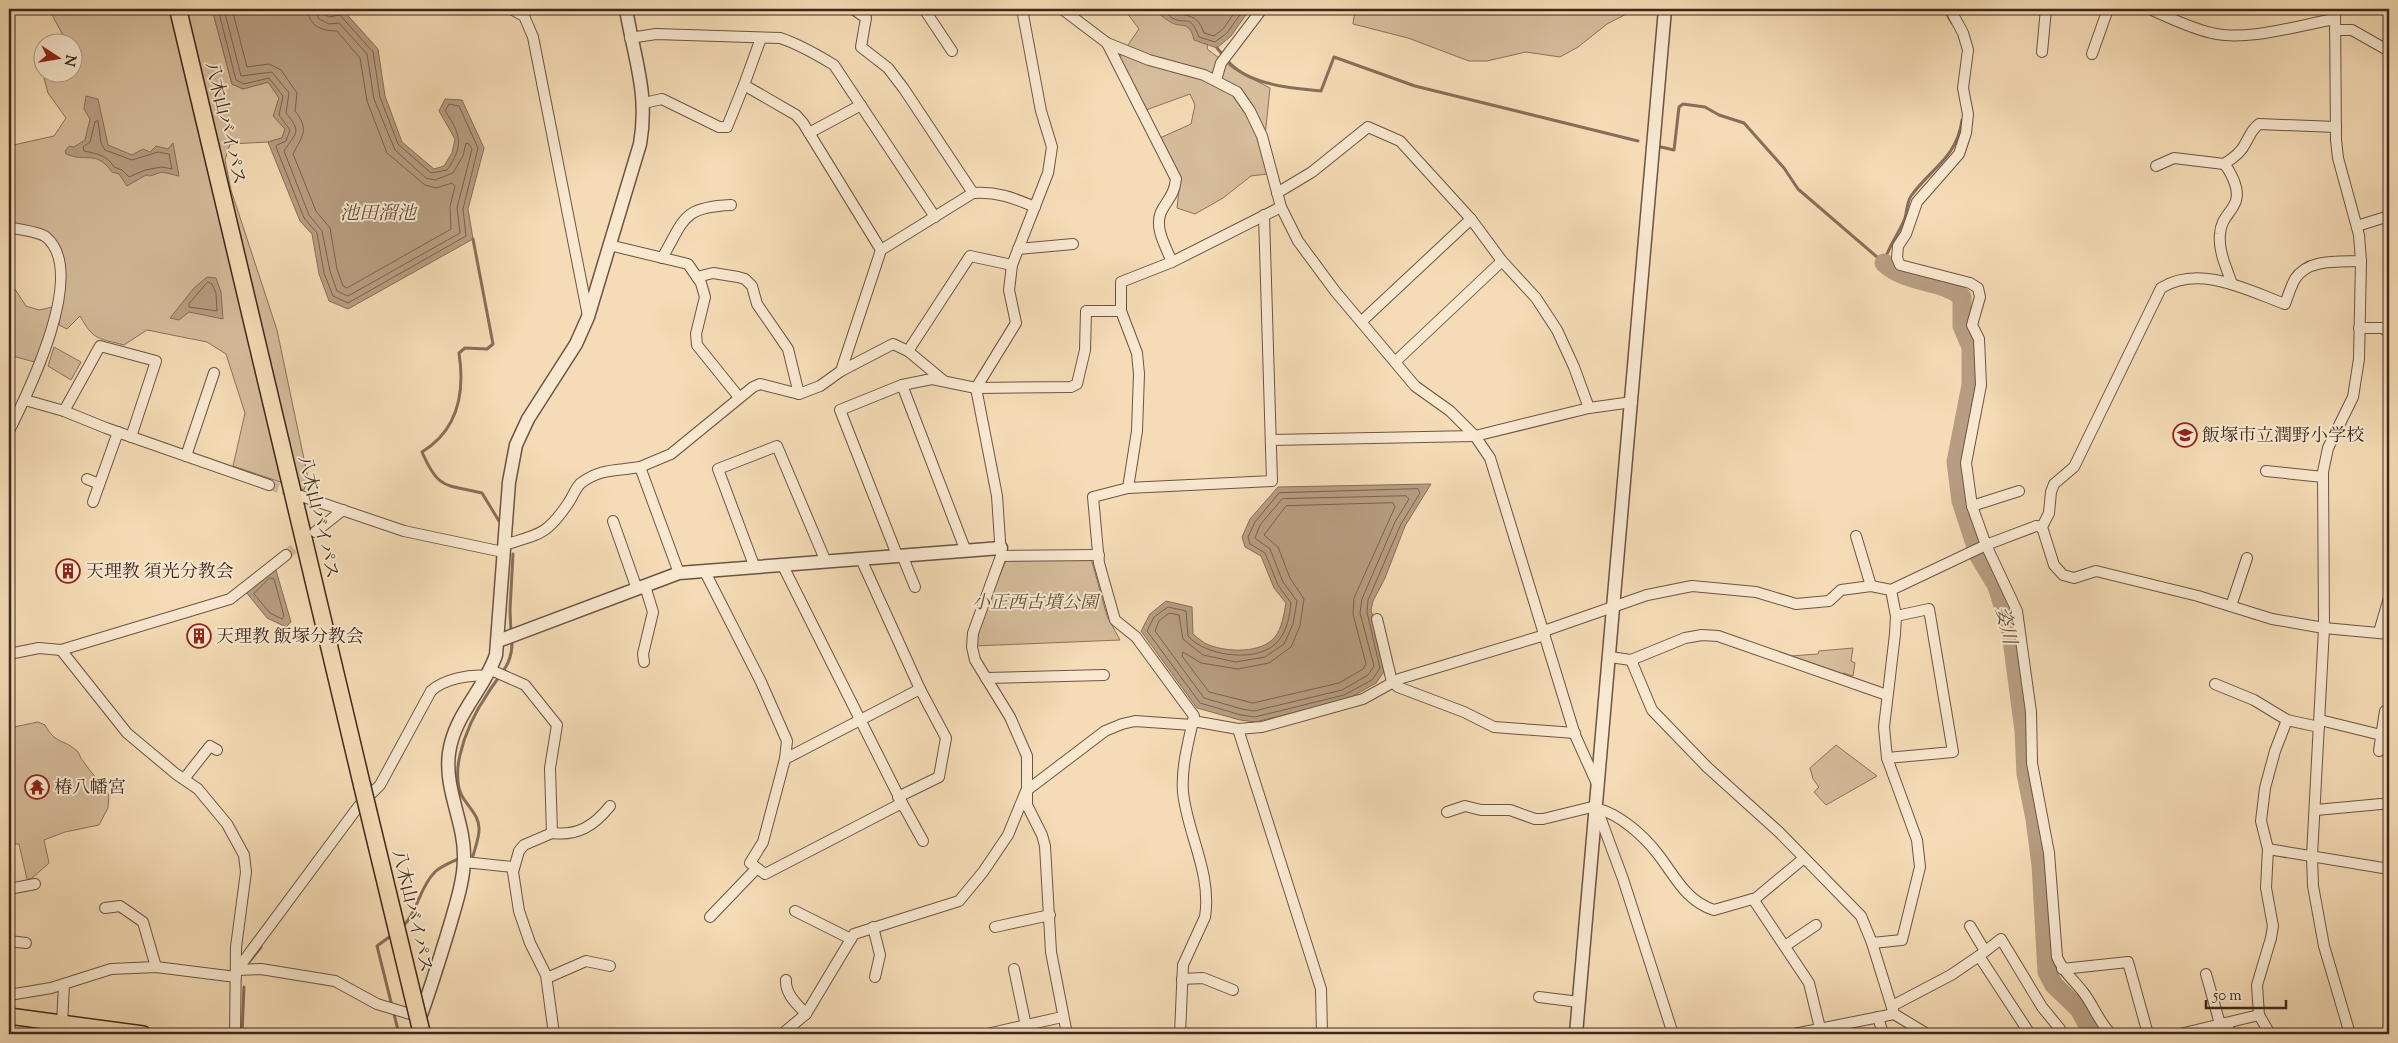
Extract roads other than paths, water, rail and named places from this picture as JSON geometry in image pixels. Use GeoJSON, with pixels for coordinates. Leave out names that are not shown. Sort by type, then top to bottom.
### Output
{"type":"FeatureCollection","features":[{"type":"Feature","properties":{"kind":"highway","name":"八木山バイパス"},"geometry":{"type":"LineString","coordinates":[[178,9],[422,1034]]}},
{"type":"Feature","properties":{"kind":"main road"},"geometry":{"type":"LineString","coordinates":[[9,1016],[62,1029],[143,1034]]}},
{"type":"Feature","properties":{"kind":"street"},"geometry":{"type":"LineString","coordinates":[[511,9],[524,16],[533,37],[588,317]]}},
{"type":"Feature","properties":{"kind":"street"},"geometry":{"type":"LineString","coordinates":[[414,1034],[421,1017],[456,902],[464,862],[462,833],[450,786],[449,754],[456,725],[496,674],[508,637],[504,548],[509,482],[516,445],[528,419],[576,344],[588,317],[640,144],[644,103],[630,38],[626,9]]}},
{"type":"Feature","properties":{"kind":"street"},"geometry":{"type":"LineString","coordinates":[[854,9],[866,18],[862,47],[888,68],[904,89],[973,193]]}},
{"type":"Feature","properties":{"kind":"street"},"geometry":{"type":"LineString","coordinates":[[924,9],[952,51]]}},
{"type":"Feature","properties":{"kind":"street"},"geometry":{"type":"LineString","coordinates":[[1022,9],[1039,103],[1052,146],[1048,173],[1012,265],[1009,290],[1016,324],[976,388],[997,496],[1001,552],[972,632],[975,660],[1010,717],[1027,756],[1027,805],[1042,835],[1045,846],[1051,952],[1062,1017],[1067,1034]]}},
{"type":"Feature","properties":{"kind":"street"},"geometry":{"type":"LineString","coordinates":[[1062,9],[1107,43],[1149,60],[1182,67],[1216,80],[1237,92],[1250,111],[1269,156],[1281,207],[1298,241],[1334,291],[1362,321],[1415,386],[1450,411],[1475,436],[1490,458],[1575,733],[1585,761],[1598,786]]}},
{"type":"Feature","properties":{"kind":"street"},"geometry":{"type":"LineString","coordinates":[[1216,80],[1221,64],[1262,9]]}},
{"type":"Feature","properties":{"kind":"street"},"geometry":{"type":"LineString","coordinates":[[1576,1034],[1665,9]]}},
{"type":"Feature","properties":{"kind":"street"},"geometry":{"type":"LineString","coordinates":[[1950,9],[1963,33],[1968,50],[1964,88],[1968,114],[1966,133],[1959,154],[1917,202],[1906,234],[1898,246],[1897,258],[1900,265],[1970,283],[1978,288],[1980,297],[1972,325],[1979,339],[1981,385],[1966,463],[1972,506],[1986,545],[2017,611],[2031,712],[2032,763],[2049,853],[2057,957],[2062,969],[2082,990],[2101,1024],[2112,1034]]}},
{"type":"Feature","properties":{"kind":"street"},"geometry":{"type":"LineString","coordinates":[[2042,52],[2046,9]]}},
{"type":"Feature","properties":{"kind":"street"},"geometry":{"type":"LineString","coordinates":[[2092,54],[2108,9]]}},
{"type":"Feature","properties":{"kind":"street"},"geometry":{"type":"LineString","coordinates":[[2150,9],[2213,34],[2255,34],[2335,14],[2338,158],[2357,226],[2361,260],[2360,328],[2359,359],[2353,397],[2328,448],[2323,477],[2324,628],[2316,810],[2312,856],[2317,918],[2350,1034]]}},
{"type":"Feature","properties":{"kind":"street"},"geometry":{"type":"LineString","coordinates":[[2335,30],[2352,30],[2389,51]]}},
{"type":"Feature","properties":{"kind":"street"},"geometry":{"type":"LineString","coordinates":[[630,38],[656,34],[780,38],[796,43],[834,65],[936,217]]}},
{"type":"Feature","properties":{"kind":"street"},"geometry":{"type":"LineString","coordinates":[[644,103],[662,99],[719,127],[727,127],[761,38]]}},
{"type":"Feature","properties":{"kind":"street"},"geometry":{"type":"LineString","coordinates":[[1107,43],[1176,179],[1174,193],[1161,213],[1158,228],[1172,262]]}},
{"type":"Feature","properties":{"kind":"street"},"geometry":{"type":"LineString","coordinates":[[744,85],[796,115],[881,250]]}},
{"type":"Feature","properties":{"kind":"street"},"geometry":{"type":"LineString","coordinates":[[809,133],[861,105]]}},
{"type":"Feature","properties":{"kind":"street"},"geometry":{"type":"LineString","coordinates":[[2224,164],[2236,156],[2245,146],[2254,128],[2259,124],[2336,127]]}},
{"type":"Feature","properties":{"kind":"street"},"geometry":{"type":"LineString","coordinates":[[1277,193],[1312,172],[1368,127],[1400,141],[1471,219],[1502,261],[1536,298],[1557,330],[1574,367],[1589,408]]}},
{"type":"Feature","properties":{"kind":"street"},"geometry":{"type":"LineString","coordinates":[[2156,166],[2174,158],[2224,164],[2230,170],[2238,192],[2237,201],[2221,227],[2219,235],[2221,250],[2232,284]]}},
{"type":"Feature","properties":{"kind":"street"},"geometry":{"type":"LineString","coordinates":[[841,371],[881,250],[973,193],[986,192],[1006,195],[1035,207]]}},
{"type":"Feature","properties":{"kind":"street"},"geometry":{"type":"LineString","coordinates":[[662,258],[685,219],[692,212],[702,207],[731,205]]}},
{"type":"Feature","properties":{"kind":"street"},"geometry":{"type":"LineString","coordinates":[[1128,488],[1137,431],[1139,374],[1137,353],[1121,312],[1121,282],[1172,262],[1281,207]]}},
{"type":"Feature","properties":{"kind":"street"},"geometry":{"type":"LineString","coordinates":[[1180,1034],[1183,965],[1205,917],[1207,896],[1197,843],[1183,791],[1194,716],[1136,637],[1115,620],[1099,555],[1093,497],[1128,488],[1272,481],[1264,215]]}},
{"type":"Feature","properties":{"kind":"street"},"geometry":{"type":"LineString","coordinates":[[2357,226],[2389,216]]}},
{"type":"Feature","properties":{"kind":"street"},"geometry":{"type":"LineString","coordinates":[[1362,321],[1471,219]]}},
{"type":"Feature","properties":{"kind":"street"},"geometry":{"type":"LineString","coordinates":[[9,228],[44,236],[54,246],[61,268],[55,317],[44,356],[9,431]]}},
{"type":"Feature","properties":{"kind":"street"},"geometry":{"type":"LineString","coordinates":[[1018,249],[1073,244]]}},
{"type":"Feature","properties":{"kind":"street"},"geometry":{"type":"LineString","coordinates":[[609,245],[688,264],[697,277],[705,298],[696,340],[738,396]]}},
{"type":"Feature","properties":{"kind":"street"},"geometry":{"type":"LineString","coordinates":[[908,351],[970,256],[1012,265]]}},
{"type":"Feature","properties":{"kind":"street"},"geometry":{"type":"LineString","coordinates":[[2361,260],[2320,263],[2305,268],[2296,278],[2285,304],[2232,284],[2192,277],[2174,280],[2162,288],[2074,467],[2054,484],[2051,492],[2049,513],[2042,527],[2054,564],[2063,575],[2074,578],[2096,571],[2231,606],[2272,619],[2324,628],[2384,633],[2389,598]]}},
{"type":"Feature","properties":{"kind":"street"},"geometry":{"type":"LineString","coordinates":[[1395,362],[1502,261]]}},
{"type":"Feature","properties":{"kind":"street"},"geometry":{"type":"LineString","coordinates":[[697,277],[713,273],[738,277],[745,279],[752,286],[756,304],[788,349],[799,394]]}},
{"type":"Feature","properties":{"kind":"street"},"geometry":{"type":"LineString","coordinates":[[915,587],[840,410],[902,385],[932,379],[976,388],[1070,387],[1076,384],[1085,350],[1086,311],[1121,312]]}},
{"type":"Feature","properties":{"kind":"street"},"geometry":{"type":"LineString","coordinates":[[2360,328],[2382,328],[2389,332]]}},
{"type":"Feature","properties":{"kind":"street"},"geometry":{"type":"LineString","coordinates":[[301,496],[404,531],[504,548],[540,534],[553,525],[580,484],[610,469],[640,467],[671,454],[738,396],[760,384],[799,394],[820,386],[841,371],[892,344],[908,351],[945,382]]}},
{"type":"Feature","properties":{"kind":"street"},"geometry":{"type":"LineString","coordinates":[[64,411],[100,346],[156,361],[131,437]]}},
{"type":"Feature","properties":{"kind":"street"},"geometry":{"type":"LineString","coordinates":[[186,456],[214,373]]}},
{"type":"Feature","properties":{"kind":"street"},"geometry":{"type":"LineString","coordinates":[[902,385],[965,549]]}},
{"type":"Feature","properties":{"kind":"street"},"geometry":{"type":"LineString","coordinates":[[25,400],[64,411],[131,437],[269,485]]}},
{"type":"Feature","properties":{"kind":"street"},"geometry":{"type":"LineString","coordinates":[[1271,440],[1475,436],[1589,408],[1632,402]]}},
{"type":"Feature","properties":{"kind":"street"},"geometry":{"type":"LineString","coordinates":[[93,502],[118,432]]}},
{"type":"Feature","properties":{"kind":"street"},"geometry":{"type":"LineString","coordinates":[[755,568],[718,470],[777,446],[826,562]]}},
{"type":"Feature","properties":{"kind":"street"},"geometry":{"type":"LineString","coordinates":[[640,467],[679,573]]}},
{"type":"Feature","properties":{"kind":"street"},"geometry":{"type":"LineString","coordinates":[[2266,471],[2323,477]]}},
{"type":"Feature","properties":{"kind":"street"},"geometry":{"type":"LineString","coordinates":[[87,479],[99,484]]}},
{"type":"Feature","properties":{"kind":"street"},"geometry":{"type":"LineString","coordinates":[[1972,506],[2019,491]]}},
{"type":"Feature","properties":{"kind":"street"},"geometry":{"type":"LineString","coordinates":[[315,532],[343,510]]}},
{"type":"Feature","properties":{"kind":"street"},"geometry":{"type":"LineString","coordinates":[[613,521],[653,612],[643,654],[644,662]]}},
{"type":"Feature","properties":{"kind":"street"},"geometry":{"type":"LineString","coordinates":[[782,1034],[806,1014],[854,934],[948,906],[966,896],[1008,835],[1026,791],[1105,731],[1122,724],[1135,721],[1192,723],[1238,729],[1262,727],[1362,699],[1392,682],[1544,633],[1656,593],[1692,586],[1756,592],[1796,604],[1829,601],[1841,590],[1871,586],[1891,590],[1986,545],[2036,526],[2042,527]]}},
{"type":"Feature","properties":{"kind":"street"},"geometry":{"type":"LineString","coordinates":[[1856,536],[1871,586]]}},
{"type":"Feature","properties":{"kind":"street"},"geometry":{"type":"LineString","coordinates":[[508,637],[679,573],[783,566],[965,549],[1099,555]]}},
{"type":"Feature","properties":{"kind":"street"},"geometry":{"type":"LineString","coordinates":[[9,654],[39,648],[61,650],[230,599],[286,555]]}},
{"type":"Feature","properties":{"kind":"street"},"geometry":{"type":"LineString","coordinates":[[2231,606],[2247,558]]}},
{"type":"Feature","properties":{"kind":"street"},"geometry":{"type":"LineString","coordinates":[[705,572],[784,731],[787,741],[785,759],[763,842],[750,863],[765,874],[940,777],[946,738],[920,689],[861,559]]}},
{"type":"Feature","properties":{"kind":"street"},"geometry":{"type":"LineString","coordinates":[[783,566],[859,720],[923,841]]}},
{"type":"Feature","properties":{"kind":"street"},"geometry":{"type":"LineString","coordinates":[[1872,942],[1902,940],[1920,867],[1917,840],[1887,758],[1884,727],[1896,616],[1891,590]]}},
{"type":"Feature","properties":{"kind":"street"},"geometry":{"type":"LineString","coordinates":[[1887,758],[1953,752],[1929,609],[1896,616]]}},
{"type":"Feature","properties":{"kind":"street"},"geometry":{"type":"LineString","coordinates":[[1377,619],[1392,682],[1398,687],[1464,712],[1494,727],[1575,733]]}},
{"type":"Feature","properties":{"kind":"street"},"geometry":{"type":"LineString","coordinates":[[1610,657],[1631,660],[1685,638],[1702,635],[1718,636],[1887,695]]}},
{"type":"Feature","properties":{"kind":"street"},"geometry":{"type":"LineString","coordinates":[[61,650],[127,733],[198,789],[227,824],[244,855],[246,872],[238,931],[235,1034]]}},
{"type":"Feature","properties":{"kind":"street"},"geometry":{"type":"LineString","coordinates":[[1631,660],[1652,710],[1706,767],[1779,832],[1803,859],[1861,916],[1872,942],[1893,1010],[1927,1034]]}},
{"type":"Feature","properties":{"kind":"street"},"geometry":{"type":"LineString","coordinates":[[237,974],[340,830],[380,785],[431,690],[439,684],[478,675],[496,674],[525,685],[558,725],[550,768],[552,833]]}},
{"type":"Feature","properties":{"kind":"street"},"geometry":{"type":"LineString","coordinates":[[986,678],[1104,675]]}},
{"type":"Feature","properties":{"kind":"street"},"geometry":{"type":"LineString","coordinates":[[2215,684],[2254,700],[2288,720],[2381,735]]}},
{"type":"Feature","properties":{"kind":"street"},"geometry":{"type":"LineString","coordinates":[[785,759],[920,689]]}},
{"type":"Feature","properties":{"kind":"street"},"geometry":{"type":"LineString","coordinates":[[2379,751],[2385,711]]}},
{"type":"Feature","properties":{"kind":"street"},"geometry":{"type":"LineString","coordinates":[[2270,1034],[2260,1014],[2257,985],[2273,926],[2266,888],[2268,849],[2261,821],[2265,788],[2275,751],[2288,720]]}},
{"type":"Feature","properties":{"kind":"street"},"geometry":{"type":"LineString","coordinates":[[1238,729],[1321,989],[1322,1034]]}},
{"type":"Feature","properties":{"kind":"street"},"geometry":{"type":"LineString","coordinates":[[184,779],[210,746],[217,750]]}},
{"type":"Feature","properties":{"kind":"street"},"geometry":{"type":"LineString","coordinates":[[2316,810],[2381,804]]}},
{"type":"Feature","properties":{"kind":"street"},"geometry":{"type":"LineString","coordinates":[[554,1034],[546,978],[519,911],[514,867],[519,851],[524,845],[552,833],[576,833],[589,826],[610,806]]}},
{"type":"Feature","properties":{"kind":"street"},"geometry":{"type":"LineString","coordinates":[[1447,812],[1466,806],[1482,810],[1510,810],[1543,819],[1597,807],[1610,812],[1642,836],[1656,852],[1679,885],[1692,898],[1714,910],[1753,899],[1803,859]]}},
{"type":"Feature","properties":{"kind":"street"},"geometry":{"type":"LineString","coordinates":[[1597,807],[1673,1034]]}},
{"type":"Feature","properties":{"kind":"street"},"geometry":{"type":"LineString","coordinates":[[2268,849],[2389,869]]}},
{"type":"Feature","properties":{"kind":"street"},"geometry":{"type":"LineString","coordinates":[[464,862],[514,867]]}},
{"type":"Feature","properties":{"kind":"street"},"geometry":{"type":"LineString","coordinates":[[710,917],[756,869]]}},
{"type":"Feature","properties":{"kind":"street"},"geometry":{"type":"LineString","coordinates":[[9,889],[35,884]]}},
{"type":"Feature","properties":{"kind":"street"},"geometry":{"type":"LineString","coordinates":[[1753,899],[1809,983],[1820,1028]]}},
{"type":"Feature","properties":{"kind":"street"},"geometry":{"type":"LineString","coordinates":[[105,908],[120,906],[143,922],[156,967]]}},
{"type":"Feature","properties":{"kind":"street"},"geometry":{"type":"LineString","coordinates":[[795,911],[851,939]]}},
{"type":"Feature","properties":{"kind":"street"},"geometry":{"type":"LineString","coordinates":[[995,928],[1050,915]]}},
{"type":"Feature","properties":{"kind":"street"},"geometry":{"type":"LineString","coordinates":[[1785,946],[1816,924]]}},
{"type":"Feature","properties":{"kind":"street"},"geometry":{"type":"LineString","coordinates":[[1970,926],[1982,954],[2030,1034]]}},
{"type":"Feature","properties":{"kind":"street"},"geometry":{"type":"LineString","coordinates":[[874,927],[880,955],[875,977]]}},
{"type":"Feature","properties":{"kind":"street"},"geometry":{"type":"LineString","coordinates":[[1800,1034],[1820,1028],[1878,1017],[1893,1010],[1952,975],[2001,939],[2042,1007],[2060,1029]]}},
{"type":"Feature","properties":{"kind":"street"},"geometry":{"type":"LineString","coordinates":[[9,941],[26,943]]}},
{"type":"Feature","properties":{"kind":"street"},"geometry":{"type":"LineString","coordinates":[[546,978],[586,961],[610,966]]}},
{"type":"Feature","properties":{"kind":"street"},"geometry":{"type":"LineString","coordinates":[[2062,969],[2128,962],[2148,1034]]}},
{"type":"Feature","properties":{"kind":"street"},"geometry":{"type":"LineString","coordinates":[[9,995],[64,984],[111,969],[156,967],[237,974],[261,969],[335,981],[376,1004],[421,1017]]}},
{"type":"Feature","properties":{"kind":"street"},"geometry":{"type":"LineString","coordinates":[[1014,969],[1026,1026]]}},
{"type":"Feature","properties":{"kind":"street"},"geometry":{"type":"LineString","coordinates":[[2206,974],[2223,1024],[2230,1034]]}},
{"type":"Feature","properties":{"kind":"street"},"geometry":{"type":"LineString","coordinates":[[1182,979],[1203,978],[1233,990]]}},
{"type":"Feature","properties":{"kind":"street"},"geometry":{"type":"LineString","coordinates":[[786,980],[786,988],[792,1000],[806,1014]]}},
{"type":"Feature","properties":{"kind":"street"},"geometry":{"type":"LineString","coordinates":[[62,1029],[64,984]]}},
{"type":"Feature","properties":{"kind":"street"},"geometry":{"type":"LineString","coordinates":[[1539,997],[1579,1002]]}},
{"type":"Feature","properties":{"kind":"street"},"geometry":{"type":"LineString","coordinates":[[2180,1034],[2192,1033],[2260,1014]]}},
{"type":"Feature","properties":{"kind":"street"},"geometry":{"type":"LineString","coordinates":[[988,1034],[1062,1017]]}},
{"type":"Feature","properties":{"kind":"street"},"geometry":{"type":"LineString","coordinates":[[1878,1017],[1883,1034]]}},
{"type":"Feature","properties":{"kind":"water","name":"池田溜池"},"geometry":{"type":"Polygon","coordinates":[[[212,9],[322,9],[331,13],[342,9],[378,49],[385,96],[402,142],[434,169],[444,166],[452,153],[455,139],[439,111],[445,99],[462,100],[484,148],[468,209],[473,239],[348,309],[329,301],[319,274],[312,234],[300,221],[268,142],[282,138],[285,129],[273,116],[279,98],[268,82],[243,89],[232,84],[212,9]]]}},
{"type":"Feature","properties":{"kind":"water"},"geometry":{"type":"Polygon","coordinates":[[[1149,9],[1250,9],[1231,36],[1217,48],[1194,40],[1190,29],[1177,25],[1149,9]]]}},
{"type":"Feature","properties":{"kind":"water"},"geometry":{"type":"Polygon","coordinates":[[[86,96],[98,99],[108,145],[132,155],[143,149],[150,152],[156,146],[168,149],[173,143],[179,176],[162,172],[150,176],[146,175],[127,186],[119,174],[112,172],[101,161],[66,154],[65,151],[69,146],[74,147],[85,140],[90,119],[84,109],[86,96]]]}},
{"type":"Feature","properties":{"kind":"water"},"geometry":{"type":"Polygon","coordinates":[[[207,277],[216,278],[221,292],[223,319],[189,312],[179,320],[170,318],[194,288],[207,277]]]}},
{"type":"Feature","properties":{"kind":"water"},"geometry":{"type":"Polygon","coordinates":[[[1431,484],[1405,526],[1385,578],[1373,601],[1371,610],[1386,669],[1376,683],[1346,700],[1255,722],[1240,720],[1197,708],[1141,631],[1150,614],[1166,601],[1192,607],[1193,634],[1207,644],[1225,649],[1244,650],[1269,643],[1279,629],[1286,603],[1274,588],[1261,556],[1245,547],[1242,537],[1250,519],[1278,487],[1431,484]]]}},
{"type":"Feature","properties":{"kind":"water"},"geometry":{"type":"Polygon","coordinates":[[[275,567],[291,622],[286,627],[267,618],[246,592],[275,567]]]}},
{"type":"Feature","properties":{"kind":"waterway"},"geometry":{"type":"LineString","coordinates":[[1944,9],[1952,23]]}},
{"type":"Feature","properties":{"kind":"waterway"},"geometry":{"type":"LineString","coordinates":[[1217,48],[1223,55]]}},
{"type":"Feature","properties":{"kind":"waterway"},"geometry":{"type":"LineString","coordinates":[[1227,60],[1246,75],[1270,84],[1321,91],[1334,57],[1415,86],[1638,141]]}},
{"type":"Feature","properties":{"kind":"waterway"},"geometry":{"type":"LineString","coordinates":[[1661,147],[1674,150],[1679,107],[1683,104],[1705,107],[1719,115],[1744,123],[1784,168],[1798,189],[1884,263],[1905,218],[1910,198],[1949,153],[1955,144],[1962,120]]}},
{"type":"Feature","properties":{"kind":"waterway"},"geometry":{"type":"LineString","coordinates":[[473,239],[493,344],[487,349],[465,348],[459,353],[461,382],[456,409],[444,433],[422,452],[433,474],[439,480],[445,484],[482,493],[499,521]]}},
{"type":"Feature","properties":{"kind":"waterway","name":"姿川"},"geometry":{"type":"LineString","coordinates":[[1884,263],[1904,275],[1945,287],[1962,297],[1962,326],[1971,347],[1971,385],[1956,462],[1961,501],[1979,556],[1997,586],[2011,632],[2024,731],[2026,774],[2035,819],[2041,865],[2047,972],[2054,985],[2079,1009],[2093,1034]]}},
{"type":"Feature","properties":{"kind":"waterway"},"geometry":{"type":"LineString","coordinates":[[511,633],[510,610],[513,554]]}},
{"type":"Feature","properties":{"kind":"waterway"},"geometry":{"type":"LineString","coordinates":[[473,856],[479,825],[476,816],[460,792],[459,760],[475,715],[508,663],[512,639]]}},
{"type":"Feature","properties":{"kind":"waterway"},"geometry":{"type":"LineString","coordinates":[[401,928],[411,916],[429,879],[436,871],[458,859]]}},
{"type":"Feature","properties":{"kind":"waterway"},"geometry":{"type":"LineString","coordinates":[[392,935],[377,946],[399,1034]]}},
{"type":"Feature","properties":{"kind":"waterway"},"geometry":{"type":"LineString","coordinates":[[249,962],[261,947]]}},
{"type":"Feature","properties":{"kind":"waterway"},"geometry":{"type":"LineString","coordinates":[[242,1034],[244,987]]}},
{"type":"Feature","properties":{"kind":"waterway"},"geometry":{"type":"LineString","coordinates":[[51,1029],[55,1034]]}},
{"type":"Feature","properties":{"kind":"tunnel"},"geometry":{"type":"LineString","coordinates":[[269,485],[297,494]]}},
{"type":"Feature","properties":{"kind":"tunnel"},"geometry":{"type":"LineString","coordinates":[[286,555],[306,539]]}},
{"type":"Feature","properties":{"kind":"place","name":"飯塚市立潤野小学校"},"geometry":{"type":"Point","coordinates":[2185,435]}},
{"type":"Feature","properties":{"kind":"place","name":"天理教 須光分教会"},"geometry":{"type":"Point","coordinates":[68,571]}},
{"type":"Feature","properties":{"kind":"place","name":"天理教 飯塚分教会"},"geometry":{"type":"Point","coordinates":[199,636]}},
{"type":"Feature","properties":{"kind":"place","name":"椿八幡宮"},"geometry":{"type":"Point","coordinates":[37,787]}},
{"type":"Feature","properties":{"kind":"park label","name":"小正西古墳公園"},"geometry":{"type":"Point","coordinates":[1035,602]}}]}
